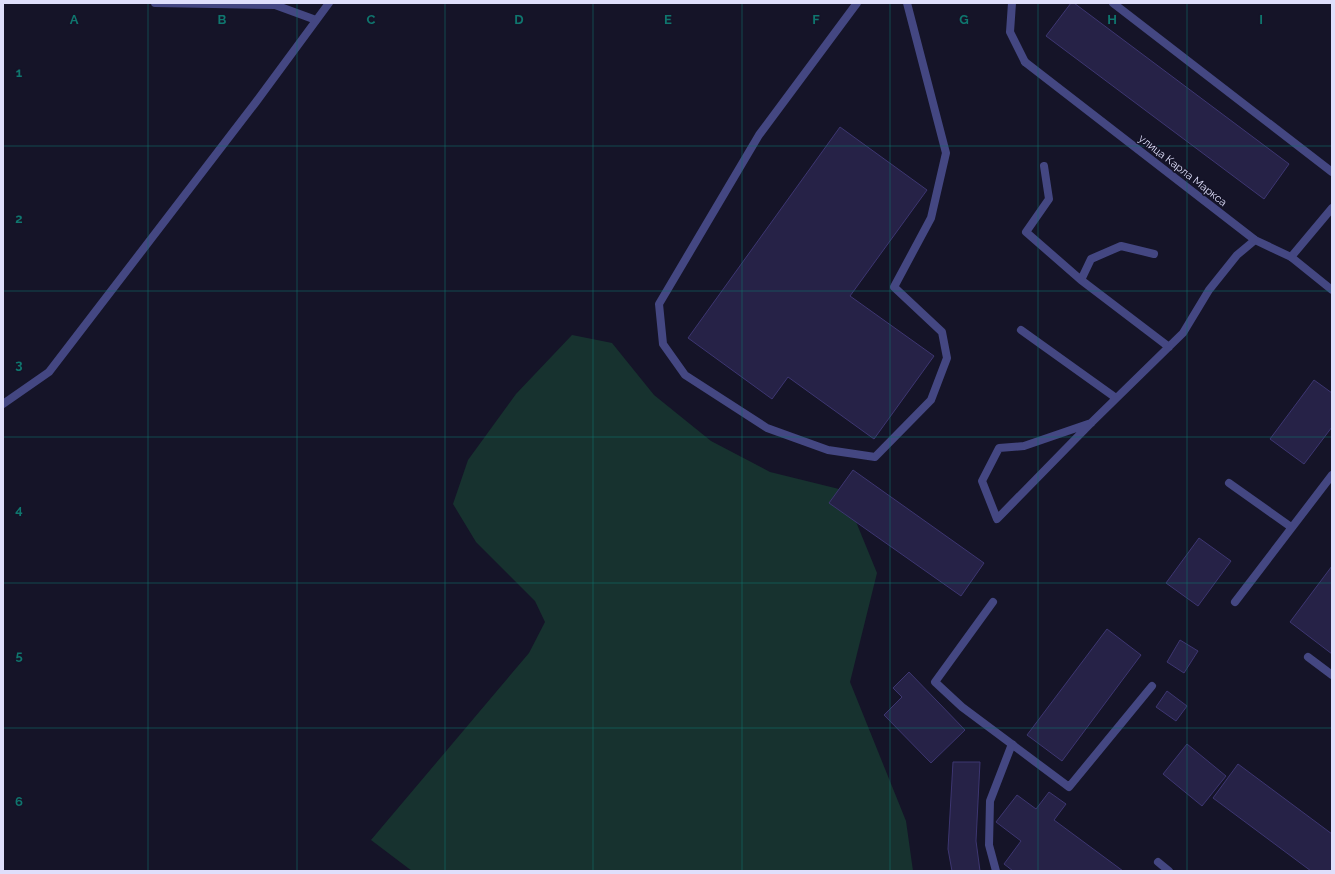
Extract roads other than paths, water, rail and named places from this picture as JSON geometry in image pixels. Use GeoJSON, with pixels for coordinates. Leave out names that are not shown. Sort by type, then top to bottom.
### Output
{"type":"FeatureCollection","features":[{"type":"Feature","properties":{"kind":"street"},"geometry":{"type":"LineString","coordinates":[[155,3],[275,5],[316,20]]}},
{"type":"Feature","properties":{"kind":"street"},"geometry":{"type":"LineString","coordinates":[[3,404],[49,372],[256,102],[329,3]]}},
{"type":"Feature","properties":{"kind":"street"},"geometry":{"type":"LineString","coordinates":[[857,3],[759,135],[659,304],[663,344],[685,375],[767,428],[828,450],[875,457],[931,400],[947,358],[942,332],[894,287],[931,218],[946,153],[907,3]]}},
{"type":"Feature","properties":{"kind":"street","name":"улица Карла Маркса"},"geometry":{"type":"LineString","coordinates":[[1012,3],[1010,32],[1026,62],[1255,240],[1291,257],[1332,290]]}},
{"type":"Feature","properties":{"kind":"street"},"geometry":{"type":"LineString","coordinates":[[1113,3],[1332,172]]}},
{"type":"Feature","properties":{"kind":"street"},"geometry":{"type":"LineString","coordinates":[[1044,166],[1049,199],[1026,232],[1081,280],[1169,347]]}},
{"type":"Feature","properties":{"kind":"street"},"geometry":{"type":"LineString","coordinates":[[1291,257],[1332,208]]}},
{"type":"Feature","properties":{"kind":"street"},"geometry":{"type":"LineString","coordinates":[[1091,423],[1024,446],[999,448],[982,481],[997,519],[1116,398],[1184,333],[1209,290],[1237,255],[1255,240]]}},
{"type":"Feature","properties":{"kind":"street"},"geometry":{"type":"LineString","coordinates":[[1081,280],[1091,259],[1121,246],[1154,254]]}},
{"type":"Feature","properties":{"kind":"street"},"geometry":{"type":"LineString","coordinates":[[1021,330],[1116,398]]}},
{"type":"Feature","properties":{"kind":"street"},"geometry":{"type":"LineString","coordinates":[[1235,602],[1332,475]]}},
{"type":"Feature","properties":{"kind":"street"},"geometry":{"type":"LineString","coordinates":[[1230,483],[1292,527]]}},
{"type":"Feature","properties":{"kind":"street"},"geometry":{"type":"LineString","coordinates":[[993,602],[935,682],[962,707],[1070,787],[1152,686]]}},
{"type":"Feature","properties":{"kind":"street"},"geometry":{"type":"LineString","coordinates":[[1308,657],[1332,675]]}},
{"type":"Feature","properties":{"kind":"street"},"geometry":{"type":"LineString","coordinates":[[996,871],[989,846],[990,801],[1012,744]]}},
{"type":"Feature","properties":{"kind":"street"},"geometry":{"type":"LineString","coordinates":[[1158,862],[1168,871]]}}]}
